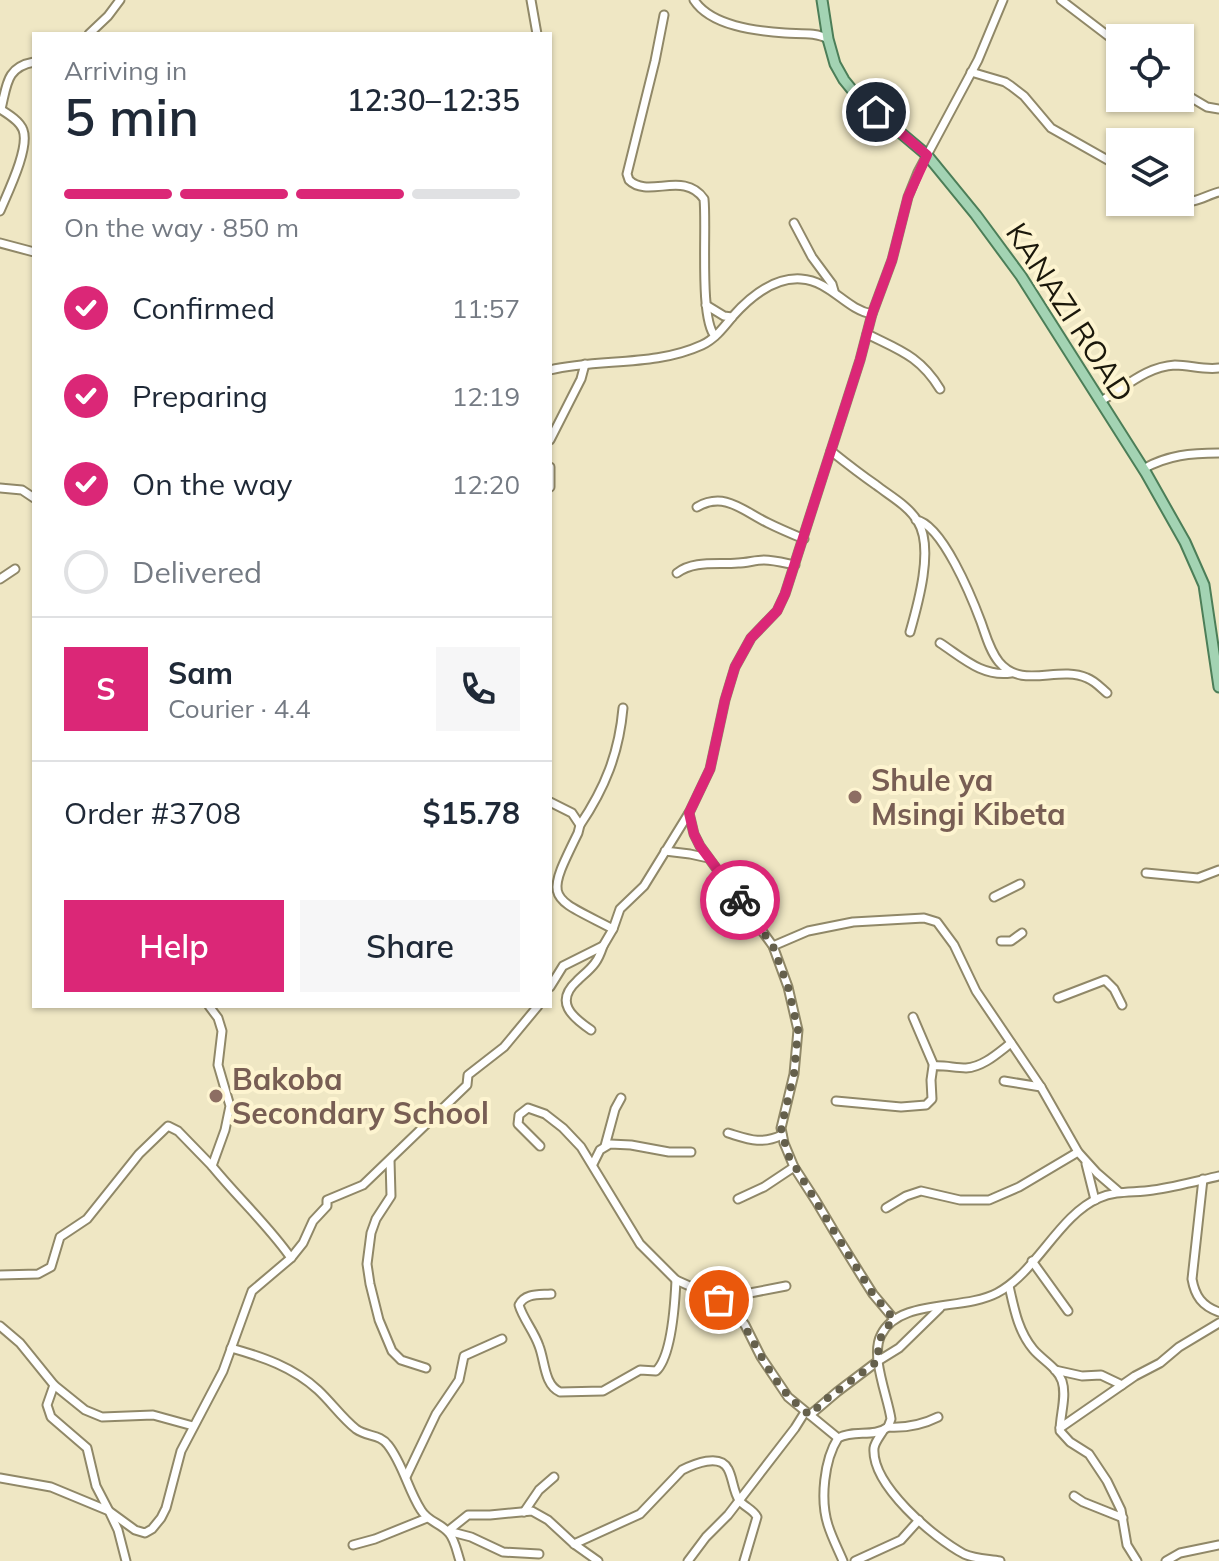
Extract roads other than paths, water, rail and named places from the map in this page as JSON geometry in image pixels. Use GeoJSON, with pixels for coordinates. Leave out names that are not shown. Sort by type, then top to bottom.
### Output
{"type":"FeatureCollection","features":[{"type":"Feature","properties":{"kind":"main road","name":"KANAZI ROAD"},"geometry":{"type":"LineString","coordinates":[[822,0],[828,39],[835,64],[844,80],[857,96],[927,155],[1003,250],[1143,469],[1185,542],[1204,585],[1219,687]]}},
{"type":"Feature","properties":{"kind":"street"},"geometry":{"type":"LineString","coordinates":[[91,32],[120,0]]}},
{"type":"Feature","properties":{"kind":"street"},"geometry":{"type":"LineString","coordinates":[[531,0],[537,32]]}},
{"type":"Feature","properties":{"kind":"street"},"geometry":{"type":"LineString","coordinates":[[694,0],[700,9],[735,26],[828,39]]}},
{"type":"Feature","properties":{"kind":"street"},"geometry":{"type":"LineString","coordinates":[[591,1030],[571,1013],[566,1004],[566,995],[595,963],[620,909],[644,886],[689,813],[710,769],[735,667],[751,638],[781,606],[872,314],[892,260],[908,197],[971,72],[1003,0]]}},
{"type":"Feature","properties":{"kind":"street"},"geometry":{"type":"LineString","coordinates":[[1061,0],[1106,34]]}},
{"type":"Feature","properties":{"kind":"street"},"geometry":{"type":"LineString","coordinates":[[664,15],[627,174],[629,180],[638,186],[690,187],[704,199],[706,305],[709,328],[715,336]]}},
{"type":"Feature","properties":{"kind":"street"},"geometry":{"type":"LineString","coordinates":[[0,211],[25,139],[19,123],[0,109],[12,71],[32,63]]}},
{"type":"Feature","properties":{"kind":"street"},"geometry":{"type":"LineString","coordinates":[[971,72],[1011,86],[1024,96],[1051,128],[1106,159]]}},
{"type":"Feature","properties":{"kind":"street"},"geometry":{"type":"LineString","coordinates":[[1194,99],[1207,107],[1219,109]]}},
{"type":"Feature","properties":{"kind":"street"},"geometry":{"type":"LineString","coordinates":[[23,129],[32,129]]}},
{"type":"Feature","properties":{"kind":"street"},"geometry":{"type":"LineString","coordinates":[[1194,202],[1219,192]]}},
{"type":"Feature","properties":{"kind":"street"},"geometry":{"type":"LineString","coordinates":[[794,223],[834,291]]}},
{"type":"Feature","properties":{"kind":"street"},"geometry":{"type":"LineString","coordinates":[[0,243],[32,251]]}},
{"type":"Feature","properties":{"kind":"street"},"geometry":{"type":"LineString","coordinates":[[552,370],[657,359],[704,344],[761,290],[781,280],[815,282],[872,314]]}},
{"type":"Feature","properties":{"kind":"street"},"geometry":{"type":"LineString","coordinates":[[706,305],[724,316],[732,317]]}},
{"type":"Feature","properties":{"kind":"street"},"geometry":{"type":"LineString","coordinates":[[867,334],[917,360],[940,389]]}},
{"type":"Feature","properties":{"kind":"street"},"geometry":{"type":"LineString","coordinates":[[552,436],[581,379],[585,364]]}},
{"type":"Feature","properties":{"kind":"street"},"geometry":{"type":"LineString","coordinates":[[1101,401],[1157,367],[1219,368]]}},
{"type":"Feature","properties":{"kind":"street"},"geometry":{"type":"LineString","coordinates":[[831,451],[903,506],[916,520],[923,534],[925,548],[920,597],[910,632]]}},
{"type":"Feature","properties":{"kind":"street"},"geometry":{"type":"LineString","coordinates":[[1143,469],[1172,456],[1219,453]]}},
{"type":"Feature","properties":{"kind":"street"},"geometry":{"type":"LineString","coordinates":[[0,488],[22,490],[32,497]]}},
{"type":"Feature","properties":{"kind":"street"},"geometry":{"type":"LineString","coordinates":[[697,507],[707,501],[730,502],[804,539]]}},
{"type":"Feature","properties":{"kind":"street"},"geometry":{"type":"LineString","coordinates":[[916,520],[923,521],[929,527],[951,556],[1000,664],[1017,676],[1075,675],[1088,678],[1107,693]]}},
{"type":"Feature","properties":{"kind":"street"},"geometry":{"type":"LineString","coordinates":[[677,573],[686,567],[759,560],[795,565]]}},
{"type":"Feature","properties":{"kind":"street"},"geometry":{"type":"LineString","coordinates":[[0,579],[15,569]]}},
{"type":"Feature","properties":{"kind":"street"},"geometry":{"type":"LineString","coordinates":[[940,643],[977,668],[1000,675],[1011,673]]}},
{"type":"Feature","properties":{"kind":"street"},"geometry":{"type":"LineString","coordinates":[[613,929],[564,904],[553,882],[614,761],[621,735],[623,708]]}},
{"type":"Feature","properties":{"kind":"street"},"geometry":{"type":"LineString","coordinates":[[552,803],[572,813],[580,825]]}},
{"type":"Feature","properties":{"kind":"street"},"geometry":{"type":"LineString","coordinates":[[689,813],[694,834],[708,858],[773,946],[788,987],[798,1037],[794,1074],[781,1128],[794,1167],[873,1294],[894,1319]]}},
{"type":"Feature","properties":{"kind":"street"},"geometry":{"type":"LineString","coordinates":[[665,851],[708,858]]}},
{"type":"Feature","properties":{"kind":"street"},"geometry":{"type":"LineString","coordinates":[[1146,873],[1198,878],[1219,870]]}},
{"type":"Feature","properties":{"kind":"street"},"geometry":{"type":"LineString","coordinates":[[994,897],[1020,884]]}},
{"type":"Feature","properties":{"kind":"street"},"geometry":{"type":"LineString","coordinates":[[773,946],[793,936],[832,925],[930,918],[941,926],[954,945],[976,991],[1041,1087],[1078,1152],[1119,1192]]}},
{"type":"Feature","properties":{"kind":"street"},"geometry":{"type":"LineString","coordinates":[[1001,941],[1011,941],[1022,933]]}},
{"type":"Feature","properties":{"kind":"street"},"geometry":{"type":"LineString","coordinates":[[553,978],[568,962],[603,946]]}},
{"type":"Feature","properties":{"kind":"street"},"geometry":{"type":"LineString","coordinates":[[1058,998],[1105,980],[1122,1005]]}},
{"type":"Feature","properties":{"kind":"street"},"geometry":{"type":"LineString","coordinates":[[210,1008],[222,1031],[218,1065],[230,1106],[212,1166]]}},
{"type":"Feature","properties":{"kind":"street"},"geometry":{"type":"LineString","coordinates":[[0,1478],[51,1487],[109,1511],[142,1533],[155,1526],[166,1508],[181,1451],[223,1371],[252,1291],[291,1258],[303,1243],[313,1221],[327,1206],[327,1200],[363,1185],[467,1085],[468,1075],[504,1047],[536,1008]]}},
{"type":"Feature","properties":{"kind":"street"},"geometry":{"type":"LineString","coordinates":[[836,1101],[901,1107],[926,1105],[932,1099],[934,1066],[913,1017]]}},
{"type":"Feature","properties":{"kind":"street"},"geometry":{"type":"LineString","coordinates":[[934,1066],[975,1066],[1011,1043]]}},
{"type":"Feature","properties":{"kind":"street"},"geometry":{"type":"LineString","coordinates":[[1004,1081],[1041,1087]]}},
{"type":"Feature","properties":{"kind":"street"},"geometry":{"type":"LineString","coordinates":[[605,1146],[621,1098]]}},
{"type":"Feature","properties":{"kind":"street"},"geometry":{"type":"LineString","coordinates":[[540,1146],[518,1124],[519,1115],[528,1108],[540,1111],[563,1128],[581,1147],[640,1244],[676,1280],[729,1307],[745,1325],[784,1392],[838,1438]]}},
{"type":"Feature","properties":{"kind":"street"},"geometry":{"type":"LineString","coordinates":[[0,1275],[38,1274],[51,1267],[60,1237],[87,1219],[139,1154],[168,1126],[178,1131],[212,1166],[291,1258]]}},
{"type":"Feature","properties":{"kind":"street"},"geometry":{"type":"LineString","coordinates":[[728,1133],[762,1141],[782,1135]]}},
{"type":"Feature","properties":{"kind":"street"},"geometry":{"type":"LineString","coordinates":[[593,1164],[605,1146],[616,1143],[669,1152],[691,1152]]}},
{"type":"Feature","properties":{"kind":"street"},"geometry":{"type":"LineString","coordinates":[[886,1208],[921,1191],[960,1200],[989,1200],[1019,1187],[1078,1152]]}},
{"type":"Feature","properties":{"kind":"street"},"geometry":{"type":"LineString","coordinates":[[390,1160],[391,1196],[371,1233],[367,1264],[370,1284],[379,1320],[392,1351],[401,1360],[426,1368]]}},
{"type":"Feature","properties":{"kind":"street"},"geometry":{"type":"LineString","coordinates":[[1086,1162],[1095,1200]]}},
{"type":"Feature","properties":{"kind":"street"},"geometry":{"type":"LineString","coordinates":[[738,1199],[764,1187],[794,1167]]}},
{"type":"Feature","properties":{"kind":"street"},"geometry":{"type":"LineString","coordinates":[[1000,1561],[963,1554],[900,1504],[888,1489],[874,1449],[891,1419],[878,1361],[881,1333],[894,1319],[995,1294],[1009,1286],[1074,1217],[1095,1200],[1119,1192],[1151,1191],[1219,1176]]}},
{"type":"Feature","properties":{"kind":"street"},"geometry":{"type":"LineString","coordinates":[[1203,1179],[1192,1279],[1201,1302],[1219,1312]]}},
{"type":"Feature","properties":{"kind":"street"},"geometry":{"type":"LineString","coordinates":[[1032,1261],[1068,1311]]}},
{"type":"Feature","properties":{"kind":"street"},"geometry":{"type":"LineString","coordinates":[[551,1294],[529,1295],[519,1305],[540,1347],[549,1383],[560,1392],[599,1392],[636,1372],[644,1369],[654,1371],[661,1367],[667,1353],[676,1280]]}},
{"type":"Feature","properties":{"kind":"street"},"geometry":{"type":"LineString","coordinates":[[729,1307],[750,1293],[786,1286]]}},
{"type":"Feature","properties":{"kind":"street"},"geometry":{"type":"LineString","coordinates":[[1009,1286],[1024,1336],[1055,1370],[1063,1385],[1060,1431],[1070,1442],[1089,1454],[1098,1466],[1121,1510],[1127,1545],[1137,1561]]}},
{"type":"Feature","properties":{"kind":"street"},"geometry":{"type":"LineString","coordinates":[[688,1561],[807,1414],[899,1348],[942,1306]]}},
{"type":"Feature","properties":{"kind":"street"},"geometry":{"type":"LineString","coordinates":[[1060,1428],[1219,1323]]}},
{"type":"Feature","properties":{"kind":"street"},"geometry":{"type":"LineString","coordinates":[[0,1326],[20,1343],[54,1385],[85,1410],[102,1417],[153,1415],[193,1426]]}},
{"type":"Feature","properties":{"kind":"street"},"geometry":{"type":"LineString","coordinates":[[406,1477],[436,1414],[459,1380],[463,1358],[502,1339]]}},
{"type":"Feature","properties":{"kind":"street"},"geometry":{"type":"LineString","coordinates":[[231,1348],[280,1364],[307,1380],[355,1428],[386,1442],[427,1518],[448,1531],[471,1537],[503,1552],[539,1554]]}},
{"type":"Feature","properties":{"kind":"street"},"geometry":{"type":"LineString","coordinates":[[1055,1370],[1082,1376],[1101,1375],[1122,1385]]}},
{"type":"Feature","properties":{"kind":"street"},"geometry":{"type":"LineString","coordinates":[[54,1385],[47,1404],[51,1417],[87,1448],[96,1486],[118,1530],[126,1561]]}},
{"type":"Feature","properties":{"kind":"street"},"geometry":{"type":"LineString","coordinates":[[843,1561],[825,1511],[826,1475],[838,1438],[846,1434],[868,1434],[919,1425],[938,1417]]}},
{"type":"Feature","properties":{"kind":"street"},"geometry":{"type":"LineString","coordinates":[[574,1544],[640,1514],[682,1470],[716,1460],[728,1468],[739,1501],[755,1512],[757,1517],[744,1561]]}},
{"type":"Feature","properties":{"kind":"street"},"geometry":{"type":"LineString","coordinates":[[524,1512],[539,1490],[554,1477]]}},
{"type":"Feature","properties":{"kind":"street"},"geometry":{"type":"LineString","coordinates":[[1074,1496],[1123,1518]]}},
{"type":"Feature","properties":{"kind":"street"},"geometry":{"type":"LineString","coordinates":[[448,1531],[468,1515],[532,1511],[598,1561]]}},
{"type":"Feature","properties":{"kind":"street"},"geometry":{"type":"LineString","coordinates":[[353,1545],[427,1518]]}},
{"type":"Feature","properties":{"kind":"street"},"geometry":{"type":"LineString","coordinates":[[855,1561],[901,1540],[919,1520]]}},
{"type":"Feature","properties":{"kind":"street"},"geometry":{"type":"LineString","coordinates":[[448,1531],[460,1561]]}},
{"type":"Feature","properties":{"kind":"street"},"geometry":{"type":"LineString","coordinates":[[1166,1561],[1219,1545]]}},
{"type":"Feature","properties":{"kind":"place","name":"Shule ya Msingi Kibeta"},"geometry":{"type":"Point","coordinates":[855,797]}},
{"type":"Feature","properties":{"kind":"place","name":"Bakoba Secondary School"},"geometry":{"type":"Point","coordinates":[216,1096]}}]}
